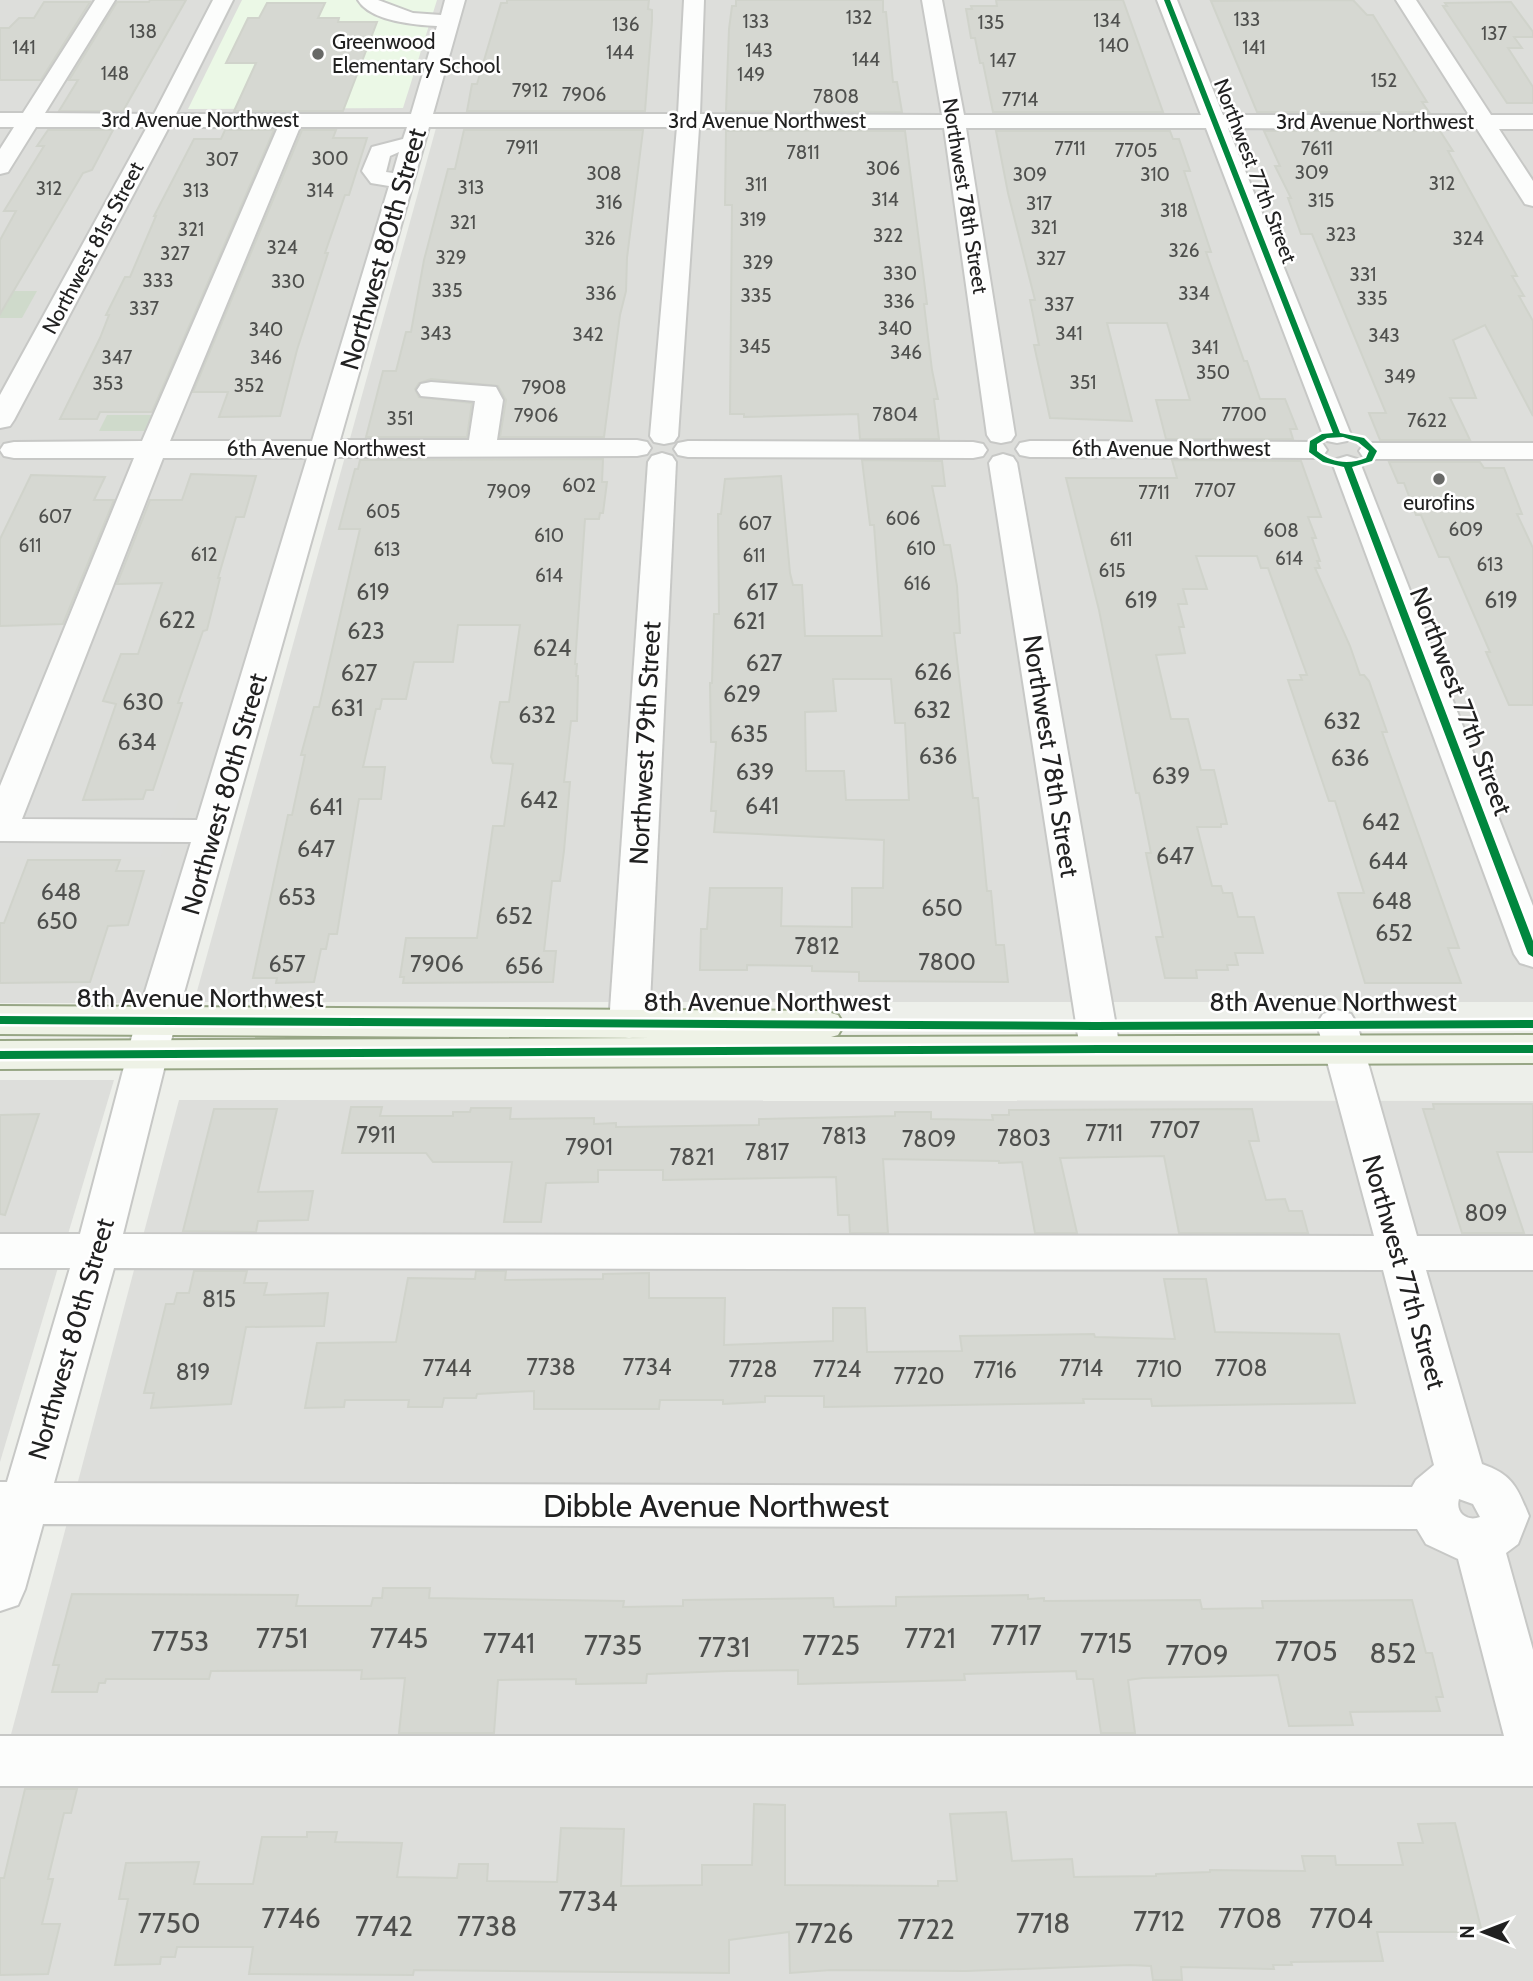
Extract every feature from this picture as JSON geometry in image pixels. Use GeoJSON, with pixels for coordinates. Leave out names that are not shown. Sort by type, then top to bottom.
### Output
{"type":"FeatureCollection","features":[{"type":"Feature","properties":{"kind":"main road","name":"8th Avenue Northwest"},"geometry":{"type":"LineString","coordinates":[[0,1020],[152,1038],[1340,1037],[1533,1049]]}},
{"type":"Feature","properties":{"kind":"main road","name":"8th Avenue Northwest"},"geometry":{"type":"LineString","coordinates":[[0,1055],[152,1038],[629,1024],[1097,1037]]}},
{"type":"Feature","properties":{"kind":"main road","name":"8th Avenue Northwest"},"geometry":{"type":"LineString","coordinates":[[1340,1037],[1533,1024]]}},
{"type":"Feature","properties":{"kind":"street"},"geometry":{"type":"LineString","coordinates":[[0,167],[106,0]]}},
{"type":"Feature","properties":{"kind":"street","name":"Northwest 81st Street"},"geometry":{"type":"LineString","coordinates":[[0,420],[162,120],[223,0]]}},
{"type":"Feature","properties":{"kind":"street"},"geometry":{"type":"LineString","coordinates":[[368,0],[371,5],[411,19],[449,21]]}},
{"type":"Feature","properties":{"kind":"street","name":"Northwest 80th Street"},"geometry":{"type":"LineString","coordinates":[[0,1589],[12,1503],[97,1251],[152,1038],[455,0]]}},
{"type":"Feature","properties":{"kind":"street","name":"Northwest 79th Street"},"geometry":{"type":"LineString","coordinates":[[629,1024],[663,449],[688,121],[694,0]]}},
{"type":"Feature","properties":{"kind":"street","name":"Northwest 78th Street"},"geometry":{"type":"LineString","coordinates":[[932,0],[954,121],[1002,449],[1097,1037]]}},
{"type":"Feature","properties":{"kind":"street","name":"Northwest 77th Street"},"geometry":{"type":"LineString","coordinates":[[1167,0],[1352,450],[1533,954]]}},
{"type":"Feature","properties":{"kind":"street"},"geometry":{"type":"LineString","coordinates":[[1406,0],[1533,199]]}},
{"type":"Feature","properties":{"kind":"street","name":"3rd Avenue Northwest"},"geometry":{"type":"LineString","coordinates":[[0,120],[292,120],[416,133],[688,121],[1533,122]]}},
{"type":"Feature","properties":{"kind":"street"},"geometry":{"type":"LineString","coordinates":[[213,831],[0,829],[152,450],[292,120]]}},
{"type":"Feature","properties":{"kind":"street"},"geometry":{"type":"LineString","coordinates":[[430,390],[486,393],[489,400],[482,449]]}},
{"type":"Feature","properties":{"kind":"street","name":"6th Avenue Northwest"},"geometry":{"type":"LineString","coordinates":[[5,449],[1313,450],[1313,443],[1318,439],[1352,450]]}},
{"type":"Feature","properties":{"kind":"street"},"geometry":{"type":"LineString","coordinates":[[1352,450],[1533,451]]}},
{"type":"Feature","properties":{"kind":"street","name":"Northwest 77th Street"},"geometry":{"type":"LineString","coordinates":[[1340,1037],[1398,1253],[1447,1494]]}},
{"type":"Feature","properties":{"kind":"street"},"geometry":{"type":"LineString","coordinates":[[0,1251],[1533,1253]]}},
{"type":"Feature","properties":{"kind":"street"},"geometry":{"type":"LineString","coordinates":[[1447,1494],[1438,1523],[1459,1538],[1505,1520],[1533,1744]]}},
{"type":"Feature","properties":{"kind":"street","name":"Dibble Avenue Northwest"},"geometry":{"type":"LineString","coordinates":[[12,1503],[1447,1494]]}},
{"type":"Feature","properties":{"kind":"street"},"geometry":{"type":"LineString","coordinates":[[0,1760],[1533,1761]]}},
{"type":"Feature","properties":{"kind":"shaded area"},"geometry":{"type":"Polygon","coordinates":[[[0,0],[444,0],[409,116],[0,115],[0,0]]]}},
{"type":"Feature","properties":{"kind":"shaded area","name":"Greenwood Elementary School"},"geometry":{"type":"Polygon","coordinates":[[[242,0],[437,0],[403,108],[188,109],[242,0]]]}},
{"type":"Feature","properties":{"kind":"shaded area"},"geometry":{"type":"Polygon","coordinates":[[[466,0],[1533,0],[1533,118],[432,118],[466,0]]]}},
{"type":"Feature","properties":{"kind":"shaded area"},"geometry":{"type":"Polygon","coordinates":[[[406,126],[141,1003],[0,1003],[0,127],[406,126]]]}},
{"type":"Feature","properties":{"kind":"shaded area"},"geometry":{"type":"Polygon","coordinates":[[[436,128],[1533,128],[1533,1002],[194,1002],[436,128]]]}},
{"type":"Feature","properties":{"kind":"shaded area"},"geometry":{"type":"Polygon","coordinates":[[[0,291],[37,291],[22,318],[0,318],[0,291]]]}},
{"type":"Feature","properties":{"kind":"shaded area"},"geometry":{"type":"Polygon","coordinates":[[[107,415],[153,415],[146,431],[99,431],[107,415]]]}},
{"type":"Feature","properties":{"kind":"shaded area"},"geometry":{"type":"Polygon","coordinates":[[[19,800],[179,800],[161,857],[0,857],[0,829],[19,800]]]}},
{"type":"Feature","properties":{"kind":"shaded area"},"geometry":{"type":"Polygon","coordinates":[[[0,1080],[114,1080],[0,1462],[0,1080]]]}},
{"type":"Feature","properties":{"kind":"shaded area"},"geometry":{"type":"Polygon","coordinates":[[[179,1100],[1533,1101],[1533,1981],[0,1981],[0,1776],[179,1100]]]}},
{"type":"Feature","properties":{"kind":"building"},"geometry":{"type":"Polygon","coordinates":[[[186,0],[123,111],[59,111],[78,80],[69,80],[117,2],[186,0]]]}},
{"type":"Feature","properties":{"kind":"building"},"geometry":{"type":"Polygon","coordinates":[[[507,0],[649,0],[648,9],[652,10],[652,21],[645,111],[467,111],[472,84],[477,84],[501,3],[507,3],[507,0]]]}},
{"type":"Feature","properties":{"kind":"building"},"geometry":{"type":"Polygon","coordinates":[[[736,0],[883,0],[893,82],[897,82],[902,112],[726,111],[729,29],[732,6],[736,6],[736,0]]]}},
{"type":"Feature","properties":{"kind":"building"},"geometry":{"type":"Polygon","coordinates":[[[996,0],[1123,0],[1163,112],[993,112],[983,63],[980,63],[975,38],[971,38],[966,9],[972,9],[971,6],[997,6],[996,0]]]}},
{"type":"Feature","properties":{"kind":"building"},"geometry":{"type":"Polygon","coordinates":[[[1353,0],[1367,15],[1373,15],[1427,102],[1422,102],[1429,112],[1257,112],[1211,1],[1353,0]]]}},
{"type":"Feature","properties":{"kind":"building"},"geometry":{"type":"Polygon","coordinates":[[[44,2],[90,2],[41,80],[0,80],[0,28],[9,28],[19,18],[34,18],[44,2]]]}},
{"type":"Feature","properties":{"kind":"building"},"geometry":{"type":"Polygon","coordinates":[[[1511,2],[1533,32],[1533,37],[1514,37],[1522,48],[1508,48],[1533,87],[1533,103],[1507,103],[1443,6],[1447,6],[1445,3],[1511,2]]]}},
{"type":"Feature","properties":{"kind":"building"},"geometry":{"type":"Polygon","coordinates":[[[267,3],[325,3],[318,18],[339,18],[338,22],[377,22],[343,111],[234,111],[256,63],[226,63],[248,18],[259,18],[267,3]]]}},
{"type":"Feature","properties":{"kind":"building"},"geometry":{"type":"Polygon","coordinates":[[[48,130],[113,130],[92,170],[83,173],[0,314],[0,240],[16,211],[4,211],[44,146],[37,146],[48,130]]]}},
{"type":"Feature","properties":{"kind":"building"},"geometry":{"type":"Polygon","coordinates":[[[225,130],[274,130],[152,412],[100,412],[97,419],[60,419],[100,338],[109,315],[106,315],[125,277],[130,277],[154,216],[194,139],[221,139],[225,130]]]}},
{"type":"Feature","properties":{"kind":"building"},"geometry":{"type":"Polygon","coordinates":[[[302,130],[336,130],[333,138],[367,138],[349,195],[345,195],[325,253],[328,253],[297,350],[280,416],[219,417],[228,392],[193,392],[302,130]]]}},
{"type":"Feature","properties":{"kind":"building"},"geometry":{"type":"Polygon","coordinates":[[[464,130],[643,130],[627,258],[626,291],[620,315],[604,437],[500,437],[506,400],[498,386],[431,379],[419,383],[415,389],[419,397],[472,403],[467,437],[366,437],[383,371],[396,371],[406,332],[411,332],[424,260],[448,169],[455,169],[464,130]]]}},
{"type":"Feature","properties":{"kind":"building"},"geometry":{"type":"Polygon","coordinates":[[[726,131],[905,131],[927,304],[924,304],[932,370],[938,399],[934,399],[939,439],[860,439],[858,414],[744,417],[744,414],[730,414],[732,205],[725,205],[726,131]]]}},
{"type":"Feature","properties":{"kind":"building"},"geometry":{"type":"Polygon","coordinates":[[[996,131],[1170,131],[1173,139],[1179,139],[1190,171],[1184,171],[1211,252],[1206,252],[1244,361],[1247,361],[1260,399],[1285,399],[1297,429],[1290,429],[1293,439],[1166,439],[1156,400],[1190,400],[1167,323],[1107,323],[1132,421],[1050,418],[1034,345],[1039,345],[1030,300],[1035,300],[1008,193],[996,131]]]}},
{"type":"Feature","properties":{"kind":"building"},"geometry":{"type":"Polygon","coordinates":[[[1264,131],[1440,131],[1453,151],[1448,151],[1517,276],[1512,276],[1524,296],[1519,296],[1533,321],[1533,416],[1485,325],[1453,340],[1476,398],[1450,398],[1470,440],[1380,440],[1369,413],[1386,413],[1312,234],[1301,234],[1288,198],[1291,198],[1275,166],[1280,166],[1264,131]]]}},
{"type":"Feature","properties":{"kind":"building"},"geometry":{"type":"Polygon","coordinates":[[[603,459],[602,482],[607,482],[603,513],[600,513],[599,519],[585,519],[575,664],[578,676],[577,721],[571,721],[564,782],[570,782],[564,851],[560,881],[552,881],[544,951],[556,951],[553,982],[403,983],[404,977],[400,977],[406,938],[477,938],[493,826],[504,826],[513,764],[493,763],[491,757],[500,702],[509,702],[520,625],[458,625],[453,662],[414,662],[406,699],[382,699],[380,709],[376,709],[363,767],[385,767],[381,799],[359,799],[337,934],[329,934],[326,949],[321,949],[314,982],[276,983],[277,978],[253,978],[288,815],[292,815],[305,755],[301,755],[314,707],[319,707],[360,529],[339,529],[355,469],[358,469],[360,460],[603,459]]]}},
{"type":"Feature","properties":{"kind":"building"},"geometry":{"type":"Polygon","coordinates":[[[862,460],[942,461],[945,486],[932,486],[944,545],[950,545],[957,586],[960,633],[954,633],[973,798],[978,798],[987,891],[991,891],[996,945],[1004,945],[1008,982],[859,981],[859,972],[812,971],[812,966],[747,965],[747,970],[700,970],[701,929],[707,929],[710,888],[782,888],[781,926],[852,927],[852,888],[883,888],[884,840],[714,832],[716,811],[711,811],[716,742],[711,742],[710,683],[714,614],[719,614],[718,514],[721,514],[725,479],[781,476],[790,573],[793,585],[802,585],[805,636],[882,636],[874,525],[870,525],[862,460]],[[833,679],[836,711],[805,712],[806,771],[844,771],[846,800],[909,800],[905,723],[895,723],[891,679],[833,679]]]}},
{"type":"Feature","properties":{"kind":"building"},"geometry":{"type":"Polygon","coordinates":[[[1172,460],[1301,461],[1321,517],[1308,517],[1316,538],[1312,538],[1320,561],[1317,561],[1320,568],[1315,568],[1360,675],[1364,675],[1369,681],[1387,732],[1382,732],[1459,948],[1448,948],[1461,983],[1365,983],[1338,893],[1364,893],[1335,801],[1329,801],[1288,680],[1302,680],[1300,675],[1307,675],[1268,568],[1261,568],[1257,556],[1196,556],[1207,589],[1183,589],[1187,604],[1178,604],[1184,627],[1179,627],[1185,653],[1156,655],[1171,719],[1188,719],[1201,770],[1214,770],[1227,824],[1221,824],[1221,827],[1197,827],[1212,886],[1221,886],[1223,893],[1232,893],[1238,917],[1254,917],[1263,953],[1235,953],[1238,965],[1227,965],[1228,970],[1196,970],[1197,978],[1165,978],[1156,937],[1163,937],[1146,853],[1151,853],[1139,793],[1136,793],[1099,610],[1066,478],[1177,478],[1172,460]]]}},
{"type":"Feature","properties":{"kind":"building"},"geometry":{"type":"Polygon","coordinates":[[[1389,462],[1480,462],[1484,468],[1504,468],[1522,514],[1517,514],[1533,548],[1533,705],[1509,705],[1486,652],[1490,652],[1449,557],[1439,557],[1421,515],[1416,515],[1404,483],[1398,483],[1389,462]]]}},
{"type":"Feature","properties":{"kind":"building"},"geometry":{"type":"Polygon","coordinates":[[[191,474],[256,476],[244,517],[236,517],[218,578],[207,630],[203,631],[178,703],[182,703],[153,790],[146,790],[143,799],[83,800],[116,704],[103,701],[121,654],[138,654],[162,583],[117,584],[150,500],[182,500],[191,474]]]}},
{"type":"Feature","properties":{"kind":"building"},"geometry":{"type":"Polygon","coordinates":[[[31,475],[105,477],[94,500],[114,500],[63,624],[0,626],[0,539],[31,475]]]}},
{"type":"Feature","properties":{"kind":"building"},"geometry":{"type":"Polygon","coordinates":[[[28,860],[120,860],[116,871],[144,871],[128,925],[108,926],[90,982],[0,983],[0,923],[4,923],[28,860]]]}},
{"type":"Feature","properties":{"kind":"building"},"geometry":{"type":"Polygon","coordinates":[[[1433,1104],[1533,1104],[1533,1152],[1497,1152],[1524,1233],[1462,1233],[1423,1109],[1434,1109],[1433,1104]]]}},
{"type":"Feature","properties":{"kind":"building"},"geometry":{"type":"Polygon","coordinates":[[[351,1107],[382,1107],[380,1116],[453,1116],[453,1112],[470,1112],[471,1108],[511,1108],[510,1119],[594,1118],[594,1124],[616,1123],[616,1127],[759,1125],[759,1119],[895,1116],[895,1112],[931,1112],[931,1119],[993,1120],[992,1115],[1009,1115],[1009,1110],[1252,1109],[1259,1141],[1249,1141],[1266,1200],[1285,1199],[1289,1211],[1302,1211],[1308,1233],[1179,1233],[1164,1156],[1060,1158],[1077,1233],[1035,1233],[1022,1162],[999,1161],[883,1159],[888,1233],[850,1233],[849,1215],[838,1215],[836,1177],[663,1180],[663,1170],[598,1170],[598,1182],[546,1183],[541,1222],[504,1222],[512,1162],[433,1162],[426,1153],[342,1153],[351,1107]]]}},
{"type":"Feature","properties":{"kind":"building"},"geometry":{"type":"Polygon","coordinates":[[[214,1109],[277,1109],[258,1192],[313,1191],[308,1220],[258,1221],[256,1232],[183,1231],[214,1109]]]}},
{"type":"Feature","properties":{"kind":"building"},"geometry":{"type":"Polygon","coordinates":[[[39,1114],[5,1215],[0,1214],[0,1115],[39,1114]]]}},
{"type":"Feature","properties":{"kind":"building"},"geometry":{"type":"Polygon","coordinates":[[[194,1271],[247,1271],[244,1283],[267,1283],[264,1295],[328,1293],[324,1326],[246,1327],[231,1404],[151,1408],[154,1393],[144,1393],[166,1304],[174,1304],[177,1293],[189,1293],[194,1271]]]}},
{"type":"Feature","properties":{"kind":"building"},"geometry":{"type":"Polygon","coordinates":[[[476,1271],[506,1271],[505,1280],[603,1279],[603,1274],[649,1273],[649,1298],[725,1298],[724,1345],[833,1341],[833,1308],[865,1308],[867,1352],[962,1351],[960,1336],[1094,1334],[1095,1337],[1175,1339],[1164,1279],[1206,1279],[1215,1332],[1339,1334],[1355,1403],[1152,1406],[1151,1399],[1083,1399],[1084,1403],[824,1407],[824,1396],[765,1396],[765,1402],[723,1404],[723,1400],[660,1400],[659,1409],[534,1409],[534,1391],[477,1394],[476,1398],[444,1398],[442,1407],[408,1407],[409,1400],[345,1400],[344,1407],[305,1408],[317,1343],[396,1342],[408,1278],[475,1279],[476,1271]]]}},
{"type":"Feature","properties":{"kind":"building"},"geometry":{"type":"Polygon","coordinates":[[[383,1588],[430,1588],[429,1598],[624,1601],[623,1607],[683,1606],[683,1600],[833,1598],[834,1607],[896,1606],[896,1597],[1028,1595],[1028,1599],[1044,1598],[1044,1601],[1200,1600],[1202,1609],[1263,1608],[1262,1601],[1412,1600],[1426,1653],[1432,1653],[1443,1697],[1436,1697],[1440,1711],[1350,1712],[1353,1725],[1289,1726],[1278,1675],[1143,1678],[1128,1680],[1135,1733],[1101,1733],[1093,1679],[1077,1679],[1076,1671],[964,1674],[965,1680],[798,1684],[798,1670],[728,1671],[647,1674],[646,1683],[576,1684],[576,1679],[498,1680],[494,1733],[399,1733],[405,1678],[361,1679],[362,1670],[211,1671],[209,1679],[106,1679],[105,1683],[99,1683],[97,1692],[52,1692],[59,1665],[53,1665],[72,1594],[298,1595],[296,1606],[371,1606],[373,1598],[382,1598],[383,1588]]]}},
{"type":"Feature","properties":{"kind":"building"},"geometry":{"type":"Polygon","coordinates":[[[25,1789],[77,1789],[71,1813],[64,1813],[48,1879],[53,1879],[42,1924],[60,1924],[48,1974],[0,1975],[0,1878],[4,1878],[25,1789]]]}},
{"type":"Feature","properties":{"kind":"building"},"geometry":{"type":"Polygon","coordinates":[[[754,1804],[785,1805],[785,1885],[938,1886],[938,1881],[957,1881],[950,1814],[1006,1812],[1012,1861],[1072,1859],[1074,1877],[1156,1876],[1210,1870],[1305,1871],[1302,1856],[1335,1856],[1336,1865],[1403,1865],[1398,1843],[1423,1843],[1418,1824],[1455,1823],[1482,1932],[1377,1932],[1383,1961],[1291,1962],[1292,1965],[1273,1965],[1274,1969],[1181,1967],[1182,1980],[1153,1980],[1151,1966],[1130,1965],[966,1971],[831,1970],[790,1973],[789,1932],[729,1940],[729,1973],[414,1970],[413,1975],[249,1974],[253,1947],[177,1947],[175,1957],[161,1957],[160,1964],[115,1965],[128,1899],[119,1899],[126,1863],[199,1862],[194,1884],[253,1884],[262,1837],[307,1837],[307,1832],[337,1832],[335,1842],[402,1843],[397,1877],[457,1878],[459,1864],[488,1864],[487,1881],[557,1882],[561,1828],[624,1829],[621,1886],[702,1885],[702,1865],[752,1865],[754,1804]]]}},
{"type":"Feature","properties":{"kind":"cycle path"},"geometry":{"type":"LineString","coordinates":[[1167,0],[1337,435]]}},
{"type":"Feature","properties":{"kind":"cycle path"},"geometry":{"type":"LineString","coordinates":[[1343,435],[1361,440],[1373,451],[1369,459],[1348,465],[1332,463],[1313,452],[1313,443],[1325,436],[1343,435]]}},
{"type":"Feature","properties":{"kind":"cycle path"},"geometry":{"type":"LineString","coordinates":[[1347,465],[1533,954]]}},
{"type":"Feature","properties":{"kind":"cycle path"},"geometry":{"type":"LineString","coordinates":[[0,1020],[1095,1026],[1533,1024]]}},
{"type":"Feature","properties":{"kind":"cycle path"},"geometry":{"type":"LineString","coordinates":[[0,1055],[1533,1049]]}},
{"type":"Feature","properties":{"kind":"place","name":"Greenwood Elementary School"},"geometry":{"type":"Point","coordinates":[318,54]}},
{"type":"Feature","properties":{"kind":"place","name":"eurofins"},"geometry":{"type":"Point","coordinates":[1439,479]}}]}
